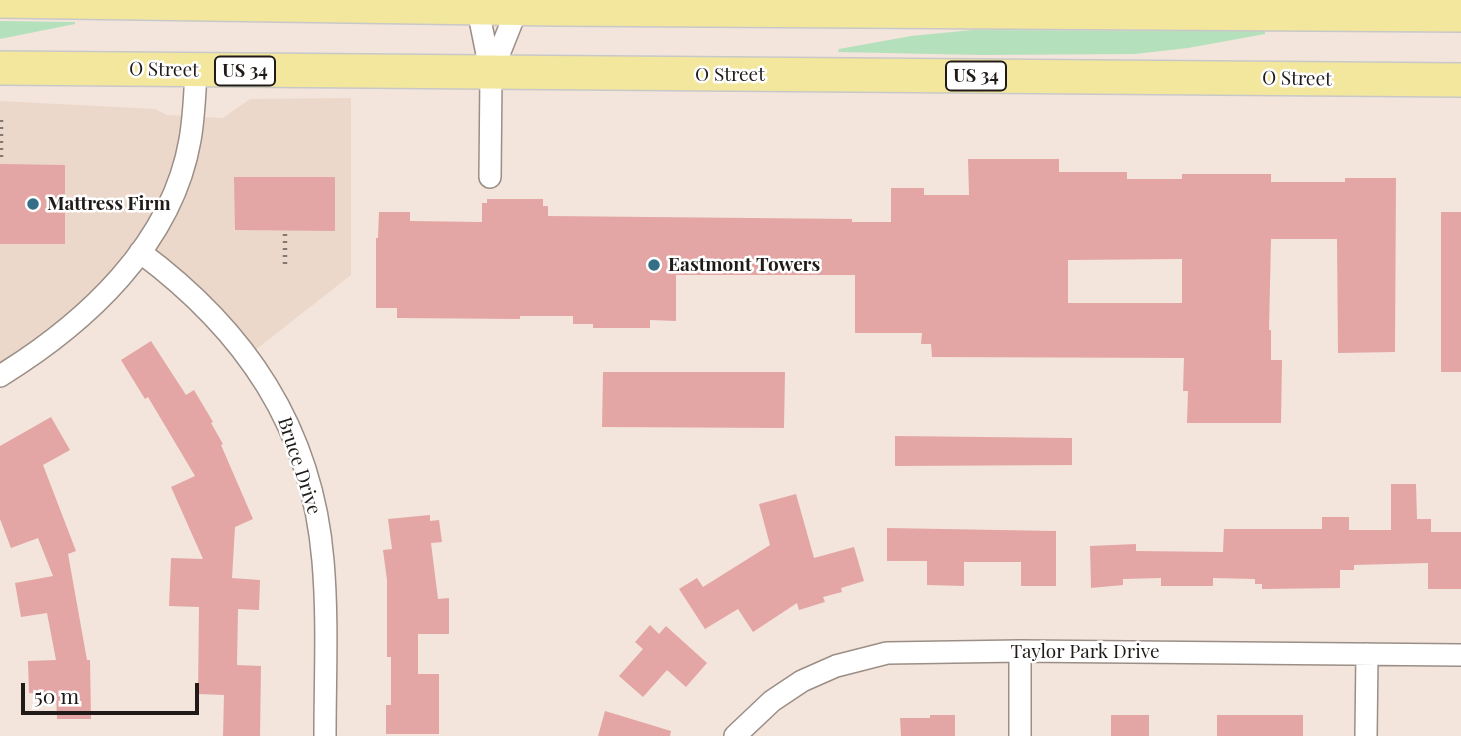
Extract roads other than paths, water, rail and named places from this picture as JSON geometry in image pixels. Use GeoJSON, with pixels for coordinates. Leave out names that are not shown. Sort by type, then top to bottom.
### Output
{"type":"FeatureCollection","features":[{"type":"Feature","properties":{"kind":"main road"},"geometry":{"type":"LineString","coordinates":[[0,1],[1461,15]]}},
{"type":"Feature","properties":{"kind":"main road","name":"O Street"},"geometry":{"type":"LineString","coordinates":[[0,68],[1461,80]]}},
{"type":"Feature","properties":{"kind":"street"},"geometry":{"type":"LineString","coordinates":[[476,4],[491,74],[490,177]]}},
{"type":"Feature","properties":{"kind":"street"},"geometry":{"type":"LineString","coordinates":[[491,74],[517,4]]}},
{"type":"Feature","properties":{"kind":"street"},"geometry":{"type":"LineString","coordinates":[[0,376],[44,348],[105,294],[140,252],[162,218],[181,175],[190,142],[196,70]]}},
{"type":"Feature","properties":{"kind":"street","name":"Bruce Drive"},"geometry":{"type":"LineString","coordinates":[[140,252],[184,286],[242,347],[273,393],[292,433],[309,483],[323,560],[324,736]]}},
{"type":"Feature","properties":{"kind":"street"},"geometry":{"type":"LineString","coordinates":[[1020,651],[1020,736]]}},
{"type":"Feature","properties":{"kind":"street","name":"Taylor Park Drive"},"geometry":{"type":"LineString","coordinates":[[735,736],[758,712],[786,690],[836,666],[896,653],[1020,651],[1461,655]]}},
{"type":"Feature","properties":{"kind":"street"},"geometry":{"type":"LineString","coordinates":[[1366,736],[1367,654]]}},
{"type":"Feature","properties":{"kind":"place","name":"Mattress Firm"},"geometry":{"type":"Point","coordinates":[33,204]}},
{"type":"Feature","properties":{"kind":"place","name":"Eastmont Towers"},"geometry":{"type":"Point","coordinates":[654,265]}}]}
